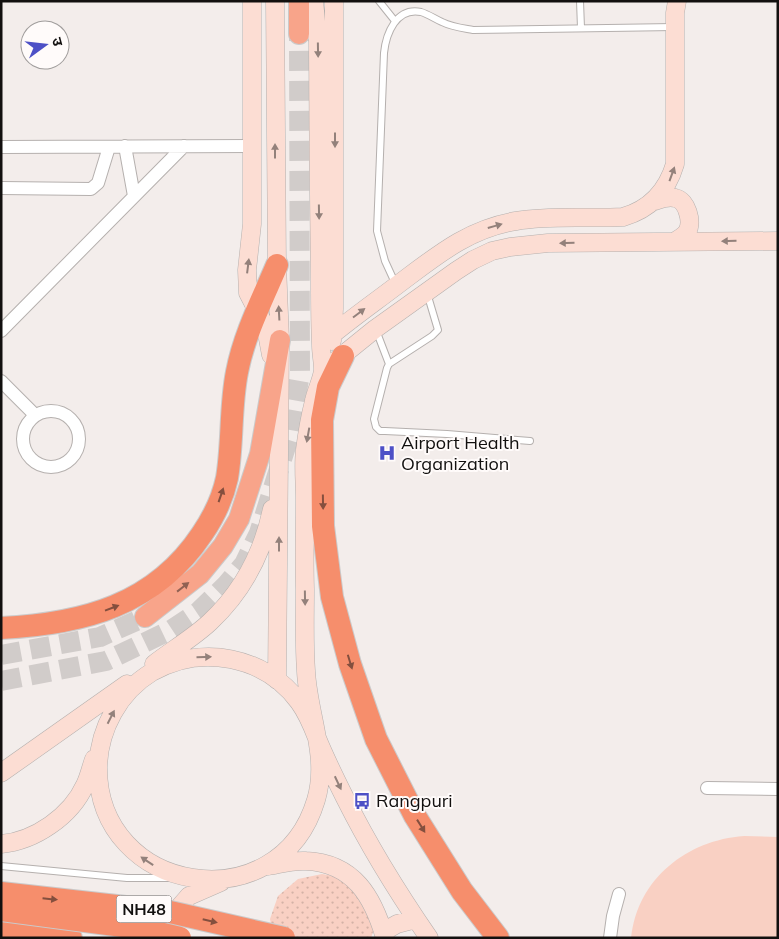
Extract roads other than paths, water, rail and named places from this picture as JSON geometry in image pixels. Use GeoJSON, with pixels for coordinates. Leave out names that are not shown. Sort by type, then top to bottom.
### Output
{"type":"FeatureCollection","features":[{"type":"Feature","properties":{"kind":"highway"},"geometry":{"type":"LineString","coordinates":[[299,34],[300,1]]}},
{"type":"Feature","properties":{"kind":"highway"},"geometry":{"type":"LineString","coordinates":[[1,628],[90,616],[114,608],[158,583],[193,547],[215,511],[226,480],[237,372],[248,333],[277,265]]}},
{"type":"Feature","properties":{"kind":"highway"},"geometry":{"type":"LineString","coordinates":[[145,617],[200,574],[223,546],[239,519],[260,454],[280,340]]}},
{"type":"Feature","properties":{"kind":"highway"},"geometry":{"type":"LineString","coordinates":[[332,364],[322,420],[323,526],[332,597],[350,664],[376,740],[420,824],[462,891],[498,938]]}},
{"type":"Feature","properties":{"kind":"highway","name":"NH48"},"geometry":{"type":"LineString","coordinates":[[1,893],[170,912],[284,938]]}},
{"type":"Feature","properties":{"kind":"highway"},"geometry":{"type":"LineString","coordinates":[[1,910],[138,928],[180,938]]}},
{"type":"Feature","properties":{"kind":"highway"},"geometry":{"type":"LineString","coordinates":[[1,929],[71,938]]}},
{"type":"Feature","properties":{"kind":"main road"},"geometry":{"type":"LineString","coordinates":[[252,1],[252,224],[247,270],[248,293],[266,328],[271,347],[273,379]]}},
{"type":"Feature","properties":{"kind":"main road"},"geometry":{"type":"LineString","coordinates":[[275,1],[277,265],[280,340],[277,680]]}},
{"type":"Feature","properties":{"kind":"main road"},"geometry":{"type":"LineString","coordinates":[[314,1],[318,42],[327,339],[332,364]]}},
{"type":"Feature","properties":{"kind":"main road"},"geometry":{"type":"LineString","coordinates":[[327,339],[334,309],[334,1]]}},
{"type":"Feature","properties":{"kind":"main road"},"geometry":{"type":"LineString","coordinates":[[327,339],[354,316],[440,253],[459,240],[477,232],[515,221],[623,217],[634,214],[655,201],[671,178],[675,164],[675,27],[677,1]]}},
{"type":"Feature","properties":{"kind":"main road"},"geometry":{"type":"LineString","coordinates":[[655,201],[674,198],[680,200],[685,205],[689,220],[688,230],[683,237],[674,242]]}},
{"type":"Feature","properties":{"kind":"main road"},"geometry":{"type":"LineString","coordinates":[[102,737],[98,755],[100,792],[114,827],[138,855],[170,873],[188,878],[207,880],[226,879],[243,875],[260,868],[276,858],[290,846],[302,831],[318,796],[321,777],[320,758],[306,674],[305,452],[313,404],[332,364],[426,292],[473,260],[492,251],[510,246],[548,243],[778,241]]}},
{"type":"Feature","properties":{"kind":"main road"},"geometry":{"type":"LineString","coordinates":[[1,773],[209,623],[234,596],[254,564],[267,533],[280,474]]}},
{"type":"Feature","properties":{"kind":"main road"},"geometry":{"type":"LineString","coordinates":[[1,844],[22,840],[38,833],[65,813],[85,785],[113,712],[129,690],[155,670],[182,660],[210,656],[232,659],[252,665],[277,680],[298,700],[312,725],[345,798],[399,895],[429,938]]}},
{"type":"Feature","properties":{"kind":"main road"},"geometry":{"type":"LineString","coordinates":[[260,868],[295,861],[306,861],[318,862],[340,870],[366,893],[378,914],[384,935],[397,924],[416,919]]}},
{"type":"Feature","properties":{"kind":"main road"},"geometry":{"type":"LineString","coordinates":[[160,938],[166,923],[189,896],[226,879]]}},
{"type":"Feature","properties":{"kind":"street"},"geometry":{"type":"LineString","coordinates":[[125,146],[134,196]]}},
{"type":"Feature","properties":{"kind":"street"},"geometry":{"type":"LineString","coordinates":[[1,332],[184,146]]}},
{"type":"Feature","properties":{"kind":"street"},"geometry":{"type":"LineString","coordinates":[[1,147],[252,146]]}},
{"type":"Feature","properties":{"kind":"street"},"geometry":{"type":"LineString","coordinates":[[1,188],[85,190],[95,187],[98,184],[109,147]]}},
{"type":"Feature","properties":{"kind":"street"},"geometry":{"type":"LineString","coordinates":[[1,381],[35,415]]}},
{"type":"Feature","properties":{"kind":"street"},"geometry":{"type":"LineString","coordinates":[[54,410],[65,414],[73,421],[78,431],[79,442],[75,452],[68,461],[58,466],[47,467],[37,463],[29,456],[24,446],[23,435],[26,425],[35,415],[43,411],[54,410]]}},
{"type":"Feature","properties":{"kind":"street"},"geometry":{"type":"LineString","coordinates":[[707,788],[778,789]]}},
{"type":"Feature","properties":{"kind":"street"},"geometry":{"type":"LineString","coordinates":[[610,938],[613,916],[620,894]]}},
{"type":"Feature","properties":{"kind":"lane"},"geometry":{"type":"LineString","coordinates":[[379,1],[395,21]]}},
{"type":"Feature","properties":{"kind":"lane"},"geometry":{"type":"LineString","coordinates":[[580,1],[581,28]]}},
{"type":"Feature","properties":{"kind":"lane"},"geometry":{"type":"LineString","coordinates":[[397,286],[385,261],[377,231],[384,53],[386,40],[395,21],[403,14],[413,11],[422,12],[456,27],[473,30],[675,27]]}},
{"type":"Feature","properties":{"kind":"lane"},"geometry":{"type":"LineString","coordinates":[[426,292],[438,330],[432,336],[389,364],[374,419],[374,424],[378,430],[530,441]]}},
{"type":"Feature","properties":{"kind":"lane"},"geometry":{"type":"LineString","coordinates":[[376,329],[389,364]]}},
{"type":"Feature","properties":{"kind":"lane"},"geometry":{"type":"LineString","coordinates":[[1,866],[127,878],[188,878]]}},
{"type":"Feature","properties":{"kind":"tunnel"},"geometry":{"type":"LineString","coordinates":[[1,681],[106,661],[171,630],[198,612],[226,585],[244,564],[259,533],[289,437],[300,374],[299,34]]}},
{"type":"Feature","properties":{"kind":"tunnel"},"geometry":{"type":"LineString","coordinates":[[1,655],[100,637],[145,617]]}},
{"type":"Feature","properties":{"kind":"place","name":"Airport Health Organization"},"geometry":{"type":"Point","coordinates":[387,453]}},
{"type":"Feature","properties":{"kind":"place","name":"Rangpuri"},"geometry":{"type":"Point","coordinates":[362,801]}}]}
